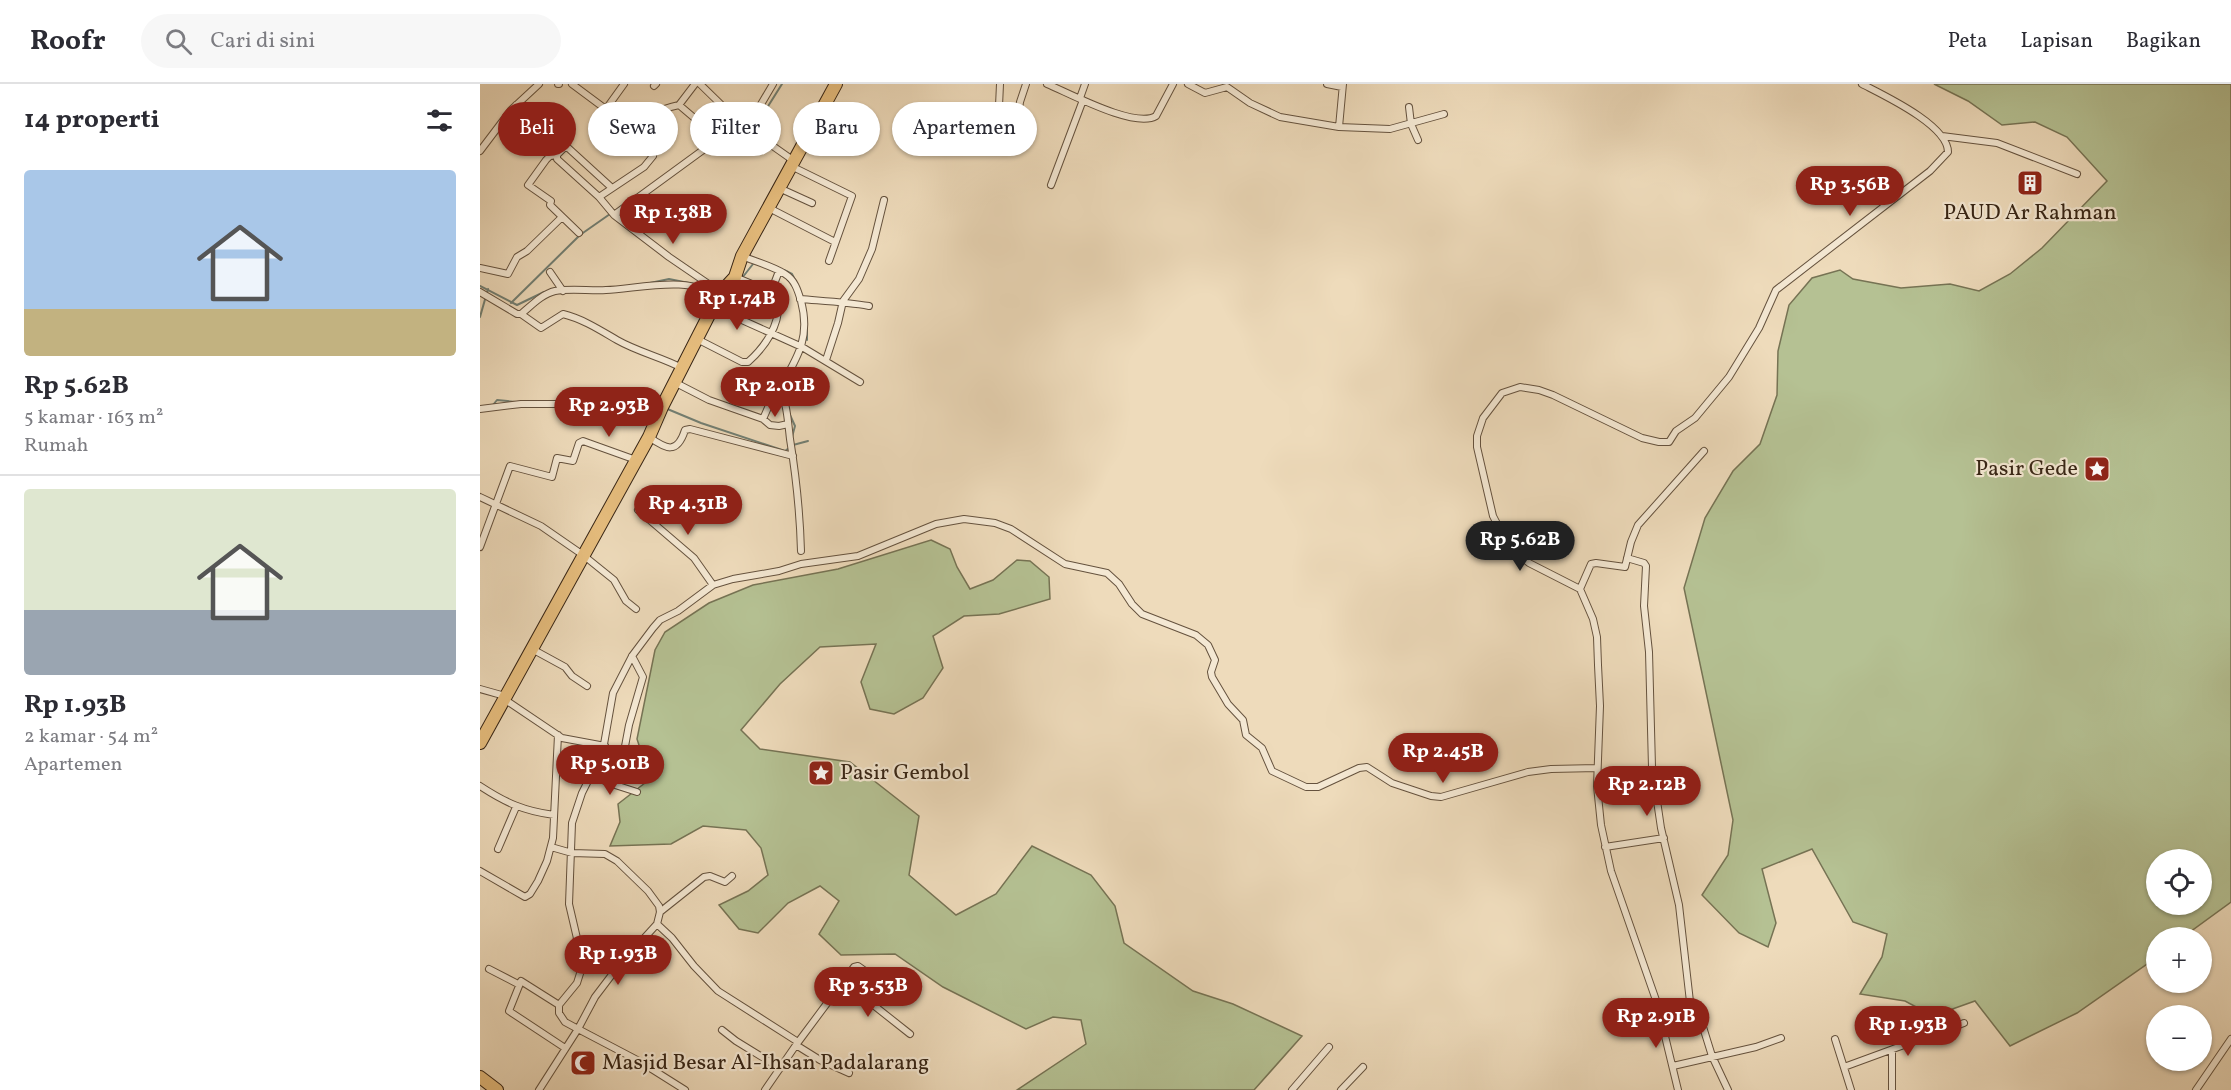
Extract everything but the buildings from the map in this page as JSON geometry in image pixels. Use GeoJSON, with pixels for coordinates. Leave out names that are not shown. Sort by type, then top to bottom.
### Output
{"type":"FeatureCollection","features":[{"type":"Feature","properties":{"kind":"highway"},"geometry":{"type":"LineString","coordinates":[[480,743],[649,437],[674,382],[719,297],[735,277],[742,256],[836,84]]}},
{"type":"Feature","properties":{"kind":"highway"},"geometry":{"type":"LineString","coordinates":[[480,1077],[497,1090]]}},
{"type":"Feature","properties":{"kind":"street"},"geometry":{"type":"LineString","coordinates":[[519,102],[539,84]]}},
{"type":"Feature","properties":{"kind":"street"},"geometry":{"type":"LineString","coordinates":[[572,84],[596,102]]}},
{"type":"Feature","properties":{"kind":"street"},"geometry":{"type":"LineString","coordinates":[[611,102],[624,84]]}},
{"type":"Feature","properties":{"kind":"street"},"geometry":{"type":"LineString","coordinates":[[690,114],[679,105],[695,84]]}},
{"type":"Feature","properties":{"kind":"street"},"geometry":{"type":"LineString","coordinates":[[700,84],[718,102]]}},
{"type":"Feature","properties":{"kind":"street"},"geometry":{"type":"LineString","coordinates":[[762,102],[773,84]]}},
{"type":"Feature","properties":{"kind":"street"},"geometry":{"type":"LineString","coordinates":[[999,102],[1000,84]]}},
{"type":"Feature","properties":{"kind":"street"},"geometry":{"type":"LineString","coordinates":[[1020,102],[1026,84]]}},
{"type":"Feature","properties":{"kind":"street"},"geometry":{"type":"LineString","coordinates":[[1047,84],[1124,116],[1149,119],[1156,116],[1173,84]]}},
{"type":"Feature","properties":{"kind":"street"},"geometry":{"type":"LineString","coordinates":[[1051,185],[1085,84]]}},
{"type":"Feature","properties":{"kind":"street"},"geometry":{"type":"LineString","coordinates":[[1188,84],[1205,93],[1225,85],[1250,104],[1280,117],[1339,126],[1376,129],[1411,124],[1444,114]]}},
{"type":"Feature","properties":{"kind":"street"},"geometry":{"type":"LineString","coordinates":[[1327,84],[1342,85],[1339,126]]}},
{"type":"Feature","properties":{"kind":"street"},"geometry":{"type":"LineString","coordinates":[[1678,1090],[1650,981],[1605,847],[1599,809],[1597,768],[1600,706],[1597,637],[1593,619],[1580,589],[1521,558],[1508,545],[1500,531],[1487,495],[1477,447],[1479,426],[1502,393],[1520,387],[1539,390],[1642,438],[1659,442],[1668,442],[1676,431],[1695,418],[1729,377],[1759,328],[1776,290],[1940,163],[1948,152],[1942,136],[1910,111],[1862,84]]}},
{"type":"Feature","properties":{"kind":"street"},"geometry":{"type":"LineString","coordinates":[[1409,107],[1411,124],[1418,140]]}},
{"type":"Feature","properties":{"kind":"street"},"geometry":{"type":"LineString","coordinates":[[480,150],[498,128]]}},
{"type":"Feature","properties":{"kind":"street"},"geometry":{"type":"LineString","coordinates":[[1942,136],[1997,143],[2077,174]]}},
{"type":"Feature","properties":{"kind":"street"},"geometry":{"type":"LineString","coordinates":[[781,153],[793,163],[852,196],[828,261]]}},
{"type":"Feature","properties":{"kind":"street"},"geometry":{"type":"LineString","coordinates":[[576,155],[612,189]]}},
{"type":"Feature","properties":{"kind":"street"},"geometry":{"type":"LineString","coordinates":[[612,213],[690,155]]}},
{"type":"Feature","properties":{"kind":"street"},"geometry":{"type":"LineString","coordinates":[[550,156],[528,185],[550,201],[550,205],[579,232]]}},
{"type":"Feature","properties":{"kind":"street"},"geometry":{"type":"LineString","coordinates":[[557,156],[561,163],[599,197],[612,213],[710,285],[719,297]]}},
{"type":"Feature","properties":{"kind":"street"},"geometry":{"type":"LineString","coordinates":[[599,197],[644,167],[652,156]]}},
{"type":"Feature","properties":{"kind":"street"},"geometry":{"type":"LineString","coordinates":[[780,189],[812,203]]}},
{"type":"Feature","properties":{"kind":"street"},"geometry":{"type":"LineString","coordinates":[[826,360],[843,301],[866,266],[884,200]]}},
{"type":"Feature","properties":{"kind":"street"},"geometry":{"type":"LineString","coordinates":[[769,208],[835,242]]}},
{"type":"Feature","properties":{"kind":"street"},"geometry":{"type":"LineString","coordinates":[[480,275],[480,267],[508,274],[517,257],[527,251],[562,217]]}},
{"type":"Feature","properties":{"kind":"street"},"geometry":{"type":"LineString","coordinates":[[742,256],[779,271],[792,280],[798,290],[804,311],[802,347],[780,388],[774,394],[763,419]]}},
{"type":"Feature","properties":{"kind":"street"},"geometry":{"type":"LineString","coordinates":[[771,292],[779,271]]}},
{"type":"Feature","properties":{"kind":"street"},"geometry":{"type":"LineString","coordinates":[[549,272],[563,291]]}},
{"type":"Feature","properties":{"kind":"street"},"geometry":{"type":"LineString","coordinates":[[697,339],[742,362],[748,362],[759,352],[778,316],[778,300],[771,292],[735,277]]}},
{"type":"Feature","properties":{"kind":"street"},"geometry":{"type":"LineString","coordinates":[[521,314],[542,297],[556,290],[684,285],[710,292],[770,333],[802,347],[860,381]]}},
{"type":"Feature","properties":{"kind":"street"},"geometry":{"type":"LineString","coordinates":[[481,292],[513,313],[521,314],[542,328],[563,314],[575,317],[616,340],[667,360],[682,369]]}},
{"type":"Feature","properties":{"kind":"street"},"geometry":{"type":"LineString","coordinates":[[800,299],[834,303],[843,301],[869,306]]}},
{"type":"Feature","properties":{"kind":"street"},"geometry":{"type":"LineString","coordinates":[[674,382],[709,400],[763,419],[774,427],[788,424]]}},
{"type":"Feature","properties":{"kind":"street"},"geometry":{"type":"LineString","coordinates":[[780,388],[784,398],[793,455],[801,551]]}},
{"type":"Feature","properties":{"kind":"street"},"geometry":{"type":"LineString","coordinates":[[480,408],[520,404],[567,404],[607,397],[611,394],[660,411]]}},
{"type":"Feature","properties":{"kind":"street"},"geometry":{"type":"LineString","coordinates":[[649,437],[671,448],[681,440],[685,430],[690,429],[793,455]]}},
{"type":"Feature","properties":{"kind":"street"},"geometry":{"type":"LineString","coordinates":[[480,547],[510,466],[552,477],[557,458],[573,461],[580,442],[636,460]]}},
{"type":"Feature","properties":{"kind":"street"},"geometry":{"type":"LineString","coordinates":[[1580,589],[1591,564],[1624,568],[1638,525],[1704,451]]}},
{"type":"Feature","properties":{"kind":"street"},"geometry":{"type":"LineString","coordinates":[[480,497],[541,526],[583,555],[614,580],[626,601],[636,609]]}},
{"type":"Feature","properties":{"kind":"street"},"geometry":{"type":"LineString","coordinates":[[638,510],[693,558],[713,585]]}},
{"type":"Feature","properties":{"kind":"street"},"geometry":{"type":"LineString","coordinates":[[685,1090],[639,1061],[565,1022],[559,1015],[559,1005],[577,983],[583,964],[569,904],[574,813],[582,793],[600,766],[613,693],[632,656],[660,620],[678,612],[713,585],[801,564],[858,556],[922,528],[945,522],[964,519],[995,524],[1011,529],[1065,564],[1107,573],[1119,584],[1132,604],[1142,614],[1187,630],[1206,643],[1215,660],[1211,672],[1212,677],[1228,704],[1244,721],[1246,735],[1262,748],[1272,771],[1298,784],[1318,787],[1367,767],[1392,783],[1441,797],[1528,772],[1597,768]]}},
{"type":"Feature","properties":{"kind":"street"},"geometry":{"type":"LineString","coordinates":[[1627,558],[1644,562],[1646,566],[1644,606],[1649,652],[1652,767],[1679,905],[1693,1028],[1703,1026],[1712,1056],[1728,1090]]}},
{"type":"Feature","properties":{"kind":"street"},"geometry":{"type":"LineString","coordinates":[[532,649],[565,667],[572,676],[587,686]]}},
{"type":"Feature","properties":{"kind":"street"},"geometry":{"type":"LineString","coordinates":[[612,784],[614,773],[620,773],[629,725],[643,677],[632,656]]}},
{"type":"Feature","properties":{"kind":"street"},"geometry":{"type":"LineString","coordinates":[[480,689],[505,697],[558,735],[567,739],[605,746]]}},
{"type":"Feature","properties":{"kind":"street"},"geometry":{"type":"LineString","coordinates":[[480,871],[525,897],[530,894],[538,881],[551,847],[558,735]]}},
{"type":"Feature","properties":{"kind":"street"},"geometry":{"type":"LineString","coordinates":[[592,775],[637,792]]}},
{"type":"Feature","properties":{"kind":"street"},"geometry":{"type":"LineString","coordinates":[[480,786],[516,807],[530,812],[554,815]]}},
{"type":"Feature","properties":{"kind":"street"},"geometry":{"type":"LineString","coordinates":[[498,849],[516,807]]}},
{"type":"Feature","properties":{"kind":"street"},"geometry":{"type":"LineString","coordinates":[[1605,847],[1664,837]]}},
{"type":"Feature","properties":{"kind":"street"},"geometry":{"type":"LineString","coordinates":[[539,1090],[578,1029],[595,997],[617,968],[657,924],[660,912],[659,906],[648,891],[617,861],[605,854],[572,853],[551,847]]}},
{"type":"Feature","properties":{"kind":"street"},"geometry":{"type":"LineString","coordinates":[[660,912],[704,877],[708,876],[725,882],[732,876]]}},
{"type":"Feature","properties":{"kind":"street"},"geometry":{"type":"LineString","coordinates":[[657,924],[672,938],[718,992],[820,1060],[849,1073]]}},
{"type":"Feature","properties":{"kind":"street"},"geometry":{"type":"LineString","coordinates":[[765,1090],[843,981],[857,966],[886,986]]}},
{"type":"Feature","properties":{"kind":"street"},"geometry":{"type":"LineString","coordinates":[[489,969],[518,984],[523,982],[559,1005]]}},
{"type":"Feature","properties":{"kind":"street"},"geometry":{"type":"LineString","coordinates":[[843,981],[910,1034]]}},
{"type":"Feature","properties":{"kind":"street"},"geometry":{"type":"LineString","coordinates":[[518,984],[509,1011],[565,1048]]}},
{"type":"Feature","properties":{"kind":"street"},"geometry":{"type":"LineString","coordinates":[[1844,1067],[1964,1023]]}},
{"type":"Feature","properties":{"kind":"street"},"geometry":{"type":"LineString","coordinates":[[722,1030],[780,1068]]}},
{"type":"Feature","properties":{"kind":"street"},"geometry":{"type":"LineString","coordinates":[[1673,1066],[1756,1047],[1781,1038]]}},
{"type":"Feature","properties":{"kind":"street"},"geometry":{"type":"LineString","coordinates":[[1835,1039],[1851,1090]]}},
{"type":"Feature","properties":{"kind":"street"},"geometry":{"type":"LineString","coordinates":[[2196,1090],[2231,1039]]}},
{"type":"Feature","properties":{"kind":"street"},"geometry":{"type":"LineString","coordinates":[[1292,1090],[1329,1047]]}},
{"type":"Feature","properties":{"kind":"street"},"geometry":{"type":"LineString","coordinates":[[1892,1050],[1892,1090]]}},
{"type":"Feature","properties":{"kind":"street"},"geometry":{"type":"LineString","coordinates":[[1341,1090],[1363,1067]]}},
{"type":"Feature","properties":{"kind":"green space"},"geometry":{"type":"Polygon","coordinates":[[[1934,84],[2231,84],[2231,902],[2197,927],[2146,927],[2146,965],[2077,1013],[2010,1046],[1975,1001],[1933,1016],[1905,1001],[1860,994],[1882,957],[1887,934],[1853,922],[1812,849],[1762,869],[1776,923],[1768,947],[1739,933],[1702,895],[1728,855],[1733,820],[1684,588],[1705,518],[1733,471],[1760,444],[1777,395],[1778,351],[1789,305],[1812,278],[1840,270],[1853,279],[1901,288],[1950,284],[1979,291],[2010,274],[2042,248],[2107,181],[2067,137],[2035,122],[2002,125],[1968,101],[1934,84]]]}},
{"type":"Feature","properties":{"kind":"green space"},"geometry":{"type":"Polygon","coordinates":[[[931,540],[950,549],[970,589],[993,580],[1017,560],[1030,561],[1049,577],[1050,599],[999,614],[964,616],[933,636],[943,668],[923,698],[894,714],[870,709],[861,682],[876,644],[820,647],[780,684],[741,730],[760,749],[850,762],[919,816],[909,875],[956,915],[996,894],[1032,846],[1091,875],[1115,906],[1124,943],[1193,991],[1233,1004],[1302,1036],[1254,1090],[1017,1090],[1086,1044],[1081,1020],[1053,1017],[1026,1029],[943,987],[895,954],[841,955],[819,934],[839,901],[820,886],[788,903],[758,933],[739,929],[719,905],[748,891],[768,875],[761,848],[746,830],[703,826],[671,844],[610,846],[620,822],[618,804],[650,779],[637,739],[655,650],[665,632],[709,603],[753,585],[838,569],[931,540]]]}},
{"type":"Feature","properties":{"kind":"waterway"},"geometry":{"type":"LineString","coordinates":[[771,102],[782,84]]}},
{"type":"Feature","properties":{"kind":"waterway"},"geometry":{"type":"LineString","coordinates":[[511,303],[580,235],[610,214]]}},
{"type":"Feature","properties":{"kind":"waterway"},"geometry":{"type":"LineString","coordinates":[[742,278],[753,264]]}},
{"type":"Feature","properties":{"kind":"waterway"},"geometry":{"type":"LineString","coordinates":[[784,270],[792,274],[795,280]]}},
{"type":"Feature","properties":{"kind":"waterway"},"geometry":{"type":"LineString","coordinates":[[650,283],[669,279],[689,283]]}},
{"type":"Feature","properties":{"kind":"waterway"},"geometry":{"type":"LineString","coordinates":[[726,295],[729,296],[739,282]]}},
{"type":"Feature","properties":{"kind":"waterway"},"geometry":{"type":"LineString","coordinates":[[480,286],[517,305],[544,292]]}},
{"type":"Feature","properties":{"kind":"waterway"},"geometry":{"type":"LineString","coordinates":[[480,317],[488,289]]}},
{"type":"Feature","properties":{"kind":"waterway"},"geometry":{"type":"LineString","coordinates":[[807,325],[807,340]]}},
{"type":"Feature","properties":{"kind":"waterway"},"geometry":{"type":"LineString","coordinates":[[493,405],[497,400],[516,402]]}},
{"type":"Feature","properties":{"kind":"waterway"},"geometry":{"type":"LineString","coordinates":[[639,400],[657,406]]}},
{"type":"Feature","properties":{"kind":"waterway"},"geometry":{"type":"LineString","coordinates":[[665,408],[701,423],[785,451],[789,448]]}},
{"type":"Feature","properties":{"kind":"waterway"},"geometry":{"type":"LineString","coordinates":[[790,415],[795,426],[792,437]]}},
{"type":"Feature","properties":{"kind":"waterway"},"geometry":{"type":"LineString","coordinates":[[793,445],[808,441]]}},
{"type":"Feature","properties":{"kind":"place","name":"PAUD Ar Rahman"},"geometry":{"type":"Point","coordinates":[2030,183]}},
{"type":"Feature","properties":{"kind":"place","name":"Pasir Gede"},"geometry":{"type":"Point","coordinates":[2097,469]}},
{"type":"Feature","properties":{"kind":"place","name":"Pasir Gembol"},"geometry":{"type":"Point","coordinates":[821,773]}},
{"type":"Feature","properties":{"kind":"place","name":"Masjid Besar Al-Ihsan Padalarang"},"geometry":{"type":"Point","coordinates":[583,1063]}}]}
